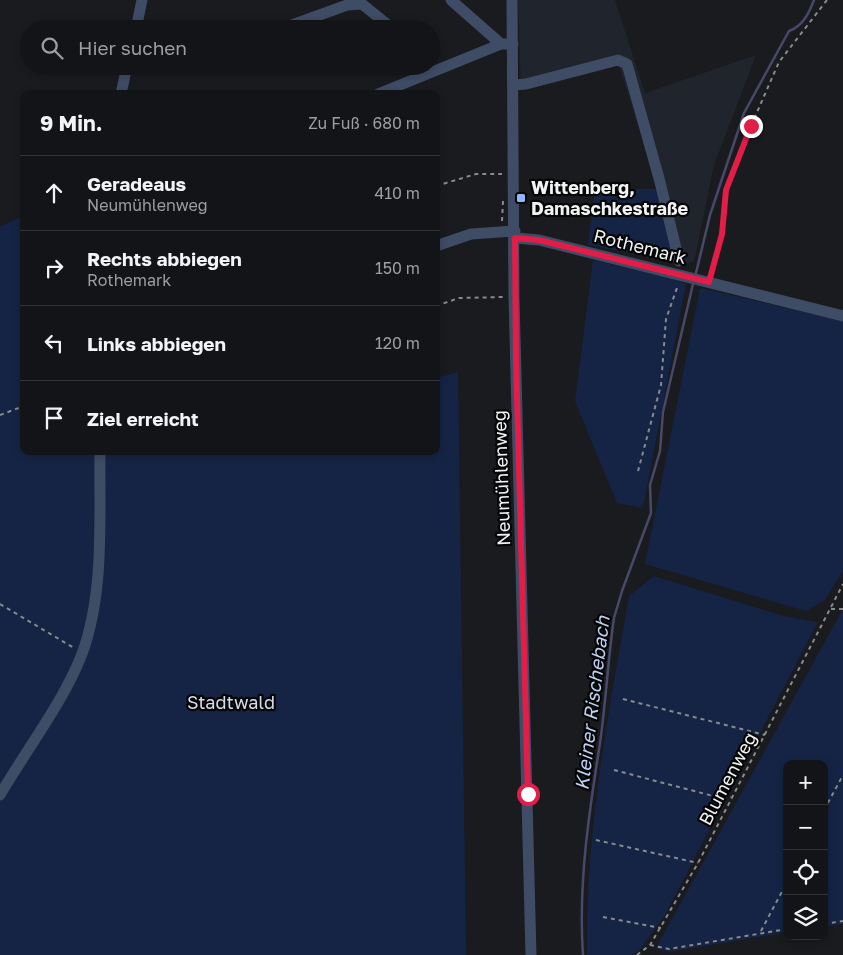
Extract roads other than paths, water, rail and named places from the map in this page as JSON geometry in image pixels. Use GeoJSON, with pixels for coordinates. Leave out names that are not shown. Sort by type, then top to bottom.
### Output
{"type":"FeatureCollection","features":[{"type":"Feature","properties":{"kind":"street"},"geometry":{"type":"LineString","coordinates":[[138,20],[142,0]]}},
{"type":"Feature","properties":{"kind":"street"},"geometry":{"type":"LineString","coordinates":[[451,0],[501,44]]}},
{"type":"Feature","properties":{"kind":"street","name":"Neumühlenweg"},"geometry":{"type":"LineString","coordinates":[[512,0],[515,174],[514,297],[532,955]]}},
{"type":"Feature","properties":{"kind":"street"},"geometry":{"type":"LineString","coordinates":[[305,20],[359,2],[383,20]]}},
{"type":"Feature","properties":{"kind":"street"},"geometry":{"type":"LineString","coordinates":[[440,65],[501,44],[513,44]]}},
{"type":"Feature","properties":{"kind":"street"},"geometry":{"type":"LineString","coordinates":[[514,85],[526,84],[618,60],[627,64],[660,182],[679,260]]}},
{"type":"Feature","properties":{"kind":"street"},"geometry":{"type":"LineString","coordinates":[[122,90],[125,75]]}},
{"type":"Feature","properties":{"kind":"street"},"geometry":{"type":"LineString","coordinates":[[386,90],[417,75]]}},
{"type":"Feature","properties":{"kind":"street","name":"Rothemark"},"geometry":{"type":"LineString","coordinates":[[440,245],[471,234],[515,234],[843,316]]}},
{"type":"Feature","properties":{"kind":"street"},"geometry":{"type":"LineString","coordinates":[[0,796],[69,681],[82,653],[90,622],[97,581],[100,455]]}},
{"type":"Feature","properties":{"kind":"waterway","name":"Kleiner Rischebach"},"geometry":{"type":"LineString","coordinates":[[696,273],[710,215],[744,113],[789,31],[802,22],[814,0]]}},
{"type":"Feature","properties":{"kind":"waterway","name":"Kleiner Rischebach"},"geometry":{"type":"LineString","coordinates":[[583,955],[583,875],[614,618],[651,513],[650,485],[660,451],[663,412],[693,284]]}},
{"type":"Feature","properties":{"kind":"place","name":"Wittenberg, Damaschkestraße"},"geometry":{"type":"Point","coordinates":[521,198]}},
{"type":"Feature","properties":{"kind":"park label","name":"Stadtwald"},"geometry":{"type":"Point","coordinates":[231,703]}}]}
